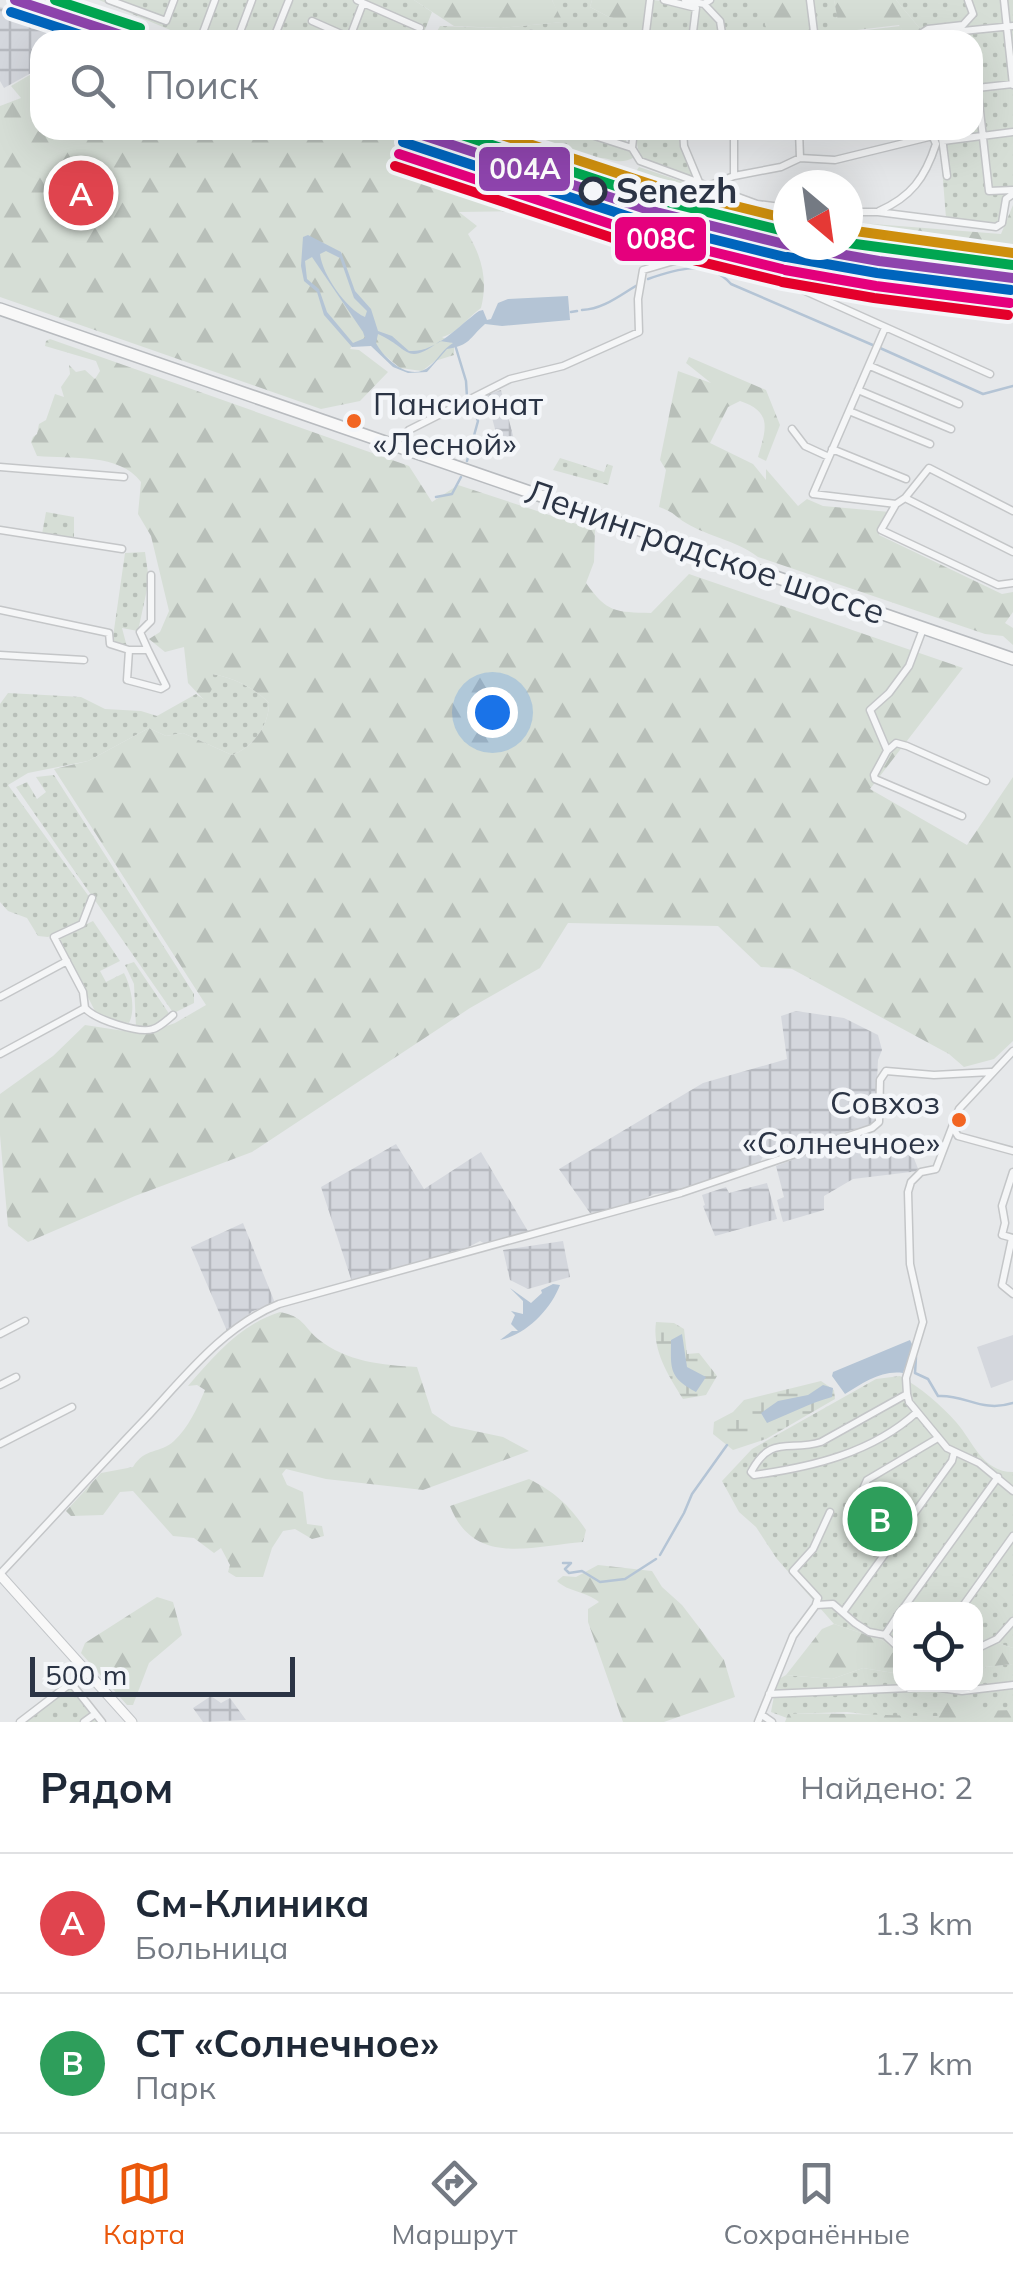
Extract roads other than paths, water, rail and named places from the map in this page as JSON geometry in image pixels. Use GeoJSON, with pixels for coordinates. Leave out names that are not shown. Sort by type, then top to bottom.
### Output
{"type":"FeatureCollection","features":[{"type":"Feature","properties":{"kind":"highway","name":"Ленинградское шоссе"},"geometry":{"type":"LineString","coordinates":[[0,307],[1013,656]]}},
{"type":"Feature","properties":{"kind":"highway","name":"Ленинградское шоссе"},"geometry":{"type":"LineString","coordinates":[[395,443],[1013,656]]}},
{"type":"Feature","properties":{"kind":"main road"},"geometry":{"type":"LineString","coordinates":[[0,1574],[132,1722]]}},
{"type":"Feature","properties":{"kind":"street"},"geometry":{"type":"LineString","coordinates":[[109,0],[129,4],[166,21],[174,0]]}},
{"type":"Feature","properties":{"kind":"street"},"geometry":{"type":"LineString","coordinates":[[204,30],[215,0]]}},
{"type":"Feature","properties":{"kind":"street"},"geometry":{"type":"LineString","coordinates":[[241,30],[252,0]]}},
{"type":"Feature","properties":{"kind":"street"},"geometry":{"type":"LineString","coordinates":[[278,30],[289,0]]}},
{"type":"Feature","properties":{"kind":"street"},"geometry":{"type":"LineString","coordinates":[[646,30],[650,0]]}},
{"type":"Feature","properties":{"kind":"street"},"geometry":{"type":"LineString","coordinates":[[664,0],[703,4]]}},
{"type":"Feature","properties":{"kind":"street"},"geometry":{"type":"LineString","coordinates":[[685,0],[703,4],[720,21],[722,30]]}},
{"type":"Feature","properties":{"kind":"street"},"geometry":{"type":"LineString","coordinates":[[810,0],[814,30]]}},
{"type":"Feature","properties":{"kind":"street"},"geometry":{"type":"LineString","coordinates":[[970,0],[976,16],[971,30],[1010,26]]}},
{"type":"Feature","properties":{"kind":"street"},"geometry":{"type":"LineString","coordinates":[[926,30],[963,26],[972,18],[970,0]]}},
{"type":"Feature","properties":{"kind":"street"},"geometry":{"type":"LineString","coordinates":[[983,87],[1013,84],[1010,26],[1004,0]]}},
{"type":"Feature","properties":{"kind":"street"},"geometry":{"type":"LineString","coordinates":[[353,30],[360,2],[420,28]]}},
{"type":"Feature","properties":{"kind":"street"},"geometry":{"type":"LineString","coordinates":[[695,30],[703,4]]}},
{"type":"Feature","properties":{"kind":"street"},"geometry":{"type":"LineString","coordinates":[[312,21],[332,30]]}},
{"type":"Feature","properties":{"kind":"street"},"geometry":{"type":"LineString","coordinates":[[1013,132],[983,135],[989,191],[1013,192]]}},
{"type":"Feature","properties":{"kind":"street"},"geometry":{"type":"LineString","coordinates":[[607,140],[632,148]]}},
{"type":"Feature","properties":{"kind":"street"},"geometry":{"type":"LineString","coordinates":[[633,140],[632,148],[640,162],[757,204],[773,206]]}},
{"type":"Feature","properties":{"kind":"street"},"geometry":{"type":"LineString","coordinates":[[684,140],[704,185]]}},
{"type":"Feature","properties":{"kind":"street"},"geometry":{"type":"LineString","coordinates":[[734,140],[734,176]]}},
{"type":"Feature","properties":{"kind":"street"},"geometry":{"type":"LineString","coordinates":[[799,140],[800,158]]}},
{"type":"Feature","properties":{"kind":"street"},"geometry":{"type":"LineString","coordinates":[[704,185],[763,172],[800,158],[835,160],[907,140]]}},
{"type":"Feature","properties":{"kind":"street"},"geometry":{"type":"LineString","coordinates":[[878,212],[908,195],[921,180],[934,149],[933,140]]}},
{"type":"Feature","properties":{"kind":"street"},"geometry":{"type":"LineString","coordinates":[[943,140],[947,176]]}},
{"type":"Feature","properties":{"kind":"street"},"geometry":{"type":"LineString","coordinates":[[863,212],[996,227],[1002,222],[1006,199],[1013,192]]}},
{"type":"Feature","properties":{"kind":"street"},"geometry":{"type":"LineString","coordinates":[[395,443],[409,430],[510,379],[563,366],[638,332],[643,270],[692,257],[716,258],[737,268],[765,273],[990,374]]}},
{"type":"Feature","properties":{"kind":"street"},"geometry":{"type":"LineString","coordinates":[[885,328],[813,494],[896,504]]}},
{"type":"Feature","properties":{"kind":"street"},"geometry":{"type":"LineString","coordinates":[[870,366],[959,404]]}},
{"type":"Feature","properties":{"kind":"street"},"geometry":{"type":"LineString","coordinates":[[858,390],[951,429]]}},
{"type":"Feature","properties":{"kind":"street"},"geometry":{"type":"LineString","coordinates":[[849,411],[930,444]]}},
{"type":"Feature","properties":{"kind":"street"},"geometry":{"type":"LineString","coordinates":[[792,429],[806,446],[906,479]]}},
{"type":"Feature","properties":{"kind":"street"},"geometry":{"type":"LineString","coordinates":[[0,467],[124,477]]}},
{"type":"Feature","properties":{"kind":"street"},"geometry":{"type":"LineString","coordinates":[[1013,511],[929,468],[896,504],[881,530],[998,585],[1013,583]]}},
{"type":"Feature","properties":{"kind":"street"},"geometry":{"type":"LineString","coordinates":[[905,498],[1013,552]]}},
{"type":"Feature","properties":{"kind":"street"},"geometry":{"type":"LineString","coordinates":[[0,530],[122,549]]}},
{"type":"Feature","properties":{"kind":"street"},"geometry":{"type":"LineString","coordinates":[[129,650],[128,680],[166,686],[140,632],[151,621],[151,576]]}},
{"type":"Feature","properties":{"kind":"street"},"geometry":{"type":"LineString","coordinates":[[0,610],[109,633],[110,644],[148,650]]}},
{"type":"Feature","properties":{"kind":"street"},"geometry":{"type":"LineString","coordinates":[[887,751],[870,710],[889,693],[908,666],[923,628]]}},
{"type":"Feature","properties":{"kind":"street"},"geometry":{"type":"LineString","coordinates":[[0,655],[84,660]]}},
{"type":"Feature","properties":{"kind":"street"},"geometry":{"type":"LineString","coordinates":[[962,816],[875,779],[887,751],[896,743],[907,746],[986,781]]}},
{"type":"Feature","properties":{"kind":"street"},"geometry":{"type":"LineString","coordinates":[[85,1008],[85,996],[54,936],[82,924],[92,898]]}},
{"type":"Feature","properties":{"kind":"street"},"geometry":{"type":"LineString","coordinates":[[0,997],[67,961]]}},
{"type":"Feature","properties":{"kind":"street"},"geometry":{"type":"LineString","coordinates":[[85,1008],[97,1018],[139,1030],[154,1029],[173,1015]]}},
{"type":"Feature","properties":{"kind":"street"},"geometry":{"type":"LineString","coordinates":[[0,1054],[85,1008]]}},
{"type":"Feature","properties":{"kind":"street"},"geometry":{"type":"LineString","coordinates":[[1013,1050],[960,1109],[936,1169],[916,1176],[908,1192],[910,1264],[923,1322],[906,1378],[907,1394],[938,1438],[954,1453],[979,1463],[1013,1491]]}},
{"type":"Feature","properties":{"kind":"street"},"geometry":{"type":"LineString","coordinates":[[0,1574],[219,1342],[254,1314],[680,1193],[876,1126],[880,1080],[886,1072],[991,1072]]}},
{"type":"Feature","properties":{"kind":"street"},"geometry":{"type":"LineString","coordinates":[[953,1127],[958,1136],[1013,1150]]}},
{"type":"Feature","properties":{"kind":"street"},"geometry":{"type":"LineString","coordinates":[[1013,1172],[1001,1211],[1005,1223],[1002,1235],[1013,1238],[1002,1284],[1013,1294]]}},
{"type":"Feature","properties":{"kind":"street"},"geometry":{"type":"LineString","coordinates":[[0,1334],[25,1321]]}},
{"type":"Feature","properties":{"kind":"street"},"geometry":{"type":"LineString","coordinates":[[0,1385],[16,1377]]}},
{"type":"Feature","properties":{"kind":"street"},"geometry":{"type":"LineString","coordinates":[[907,1394],[821,1442],[810,1446],[781,1444],[770,1449],[751,1472],[754,1475],[824,1463],[889,1434],[917,1412]]}},
{"type":"Feature","properties":{"kind":"street"},"geometry":{"type":"LineString","coordinates":[[0,1444],[72,1407]]}},
{"type":"Feature","properties":{"kind":"street"},"geometry":{"type":"LineString","coordinates":[[850,1518],[867,1480],[938,1438]]}},
{"type":"Feature","properties":{"kind":"street"},"geometry":{"type":"LineString","coordinates":[[843,1612],[954,1453]]}},
{"type":"Feature","properties":{"kind":"street"},"geometry":{"type":"LineString","coordinates":[[908,1602],[998,1477]]}},
{"type":"Feature","properties":{"kind":"street"},"geometry":{"type":"LineString","coordinates":[[772,1722],[760,1718],[793,1636],[818,1598],[793,1571],[813,1549],[830,1512]]}},
{"type":"Feature","properties":{"kind":"street"},"geometry":{"type":"LineString","coordinates":[[966,1602],[1013,1536]]}},
{"type":"Feature","properties":{"kind":"street"},"geometry":{"type":"LineString","coordinates":[[816,1605],[828,1602],[869,1632],[886,1635],[893,1642]]}},
{"type":"Feature","properties":{"kind":"street"},"geometry":{"type":"LineString","coordinates":[[983,1645],[997,1639],[1013,1620]]}},
{"type":"Feature","properties":{"kind":"street"},"geometry":{"type":"LineString","coordinates":[[886,1635],[893,1624]]}},
{"type":"Feature","properties":{"kind":"street"},"geometry":{"type":"LineString","coordinates":[[20,1722],[70,1683],[102,1722]]}},
{"type":"Feature","properties":{"kind":"street"},"geometry":{"type":"LineString","coordinates":[[769,1694],[933,1687],[962,1692],[1013,1685]]}},
{"type":"Feature","properties":{"kind":"street"},"geometry":{"type":"LineString","coordinates":[[84,1722],[95,1714]]}},
{"type":"Feature","properties":{"kind":"water"},"geometry":{"type":"Polygon","coordinates":[[[80,188],[101,191],[106,197],[105,210],[94,214],[82,211],[72,195],[80,188]]]}},
{"type":"Feature","properties":{"kind":"water"},"geometry":{"type":"Polygon","coordinates":[[[308,235],[341,252],[355,291],[371,309],[378,331],[392,336],[409,351],[435,344],[413,354],[378,334],[376,343],[380,350],[407,371],[423,371],[453,343],[441,341],[479,311],[483,310],[487,320],[491,319],[498,303],[508,299],[568,296],[570,320],[485,324],[465,343],[447,349],[427,372],[408,373],[393,367],[371,346],[352,347],[324,315],[317,292],[304,281],[303,237],[308,235]],[[326,251],[320,254],[330,281],[350,307],[365,317],[367,311],[354,298],[340,258],[326,251]],[[312,257],[305,261],[307,279],[319,289],[327,312],[353,343],[365,338],[312,257]]]}},
{"type":"Feature","properties":{"kind":"water"},"geometry":{"type":"Polygon","coordinates":[[[560,1285],[536,1320],[519,1333],[500,1340],[518,1331],[511,1324],[515,1315],[511,1311],[523,1314],[523,1301],[510,1288],[531,1303],[541,1290],[560,1285]]]}},
{"type":"Feature","properties":{"kind":"water"},"geometry":{"type":"Polygon","coordinates":[[[682,1334],[687,1367],[706,1377],[696,1392],[680,1381],[672,1365],[671,1340],[682,1334]]]}},
{"type":"Feature","properties":{"kind":"water"},"geometry":{"type":"Polygon","coordinates":[[[910,1340],[913,1346],[903,1373],[880,1375],[845,1394],[832,1376],[833,1372],[910,1340]]]}},
{"type":"Feature","properties":{"kind":"water"},"geometry":{"type":"Polygon","coordinates":[[[823,1385],[833,1388],[832,1397],[767,1423],[761,1413],[778,1401],[808,1395],[823,1385]]]}},
{"type":"Feature","properties":{"kind":"waterway"},"geometry":{"type":"LineString","coordinates":[[648,279],[692,268],[713,271],[731,284],[875,346]]}},
{"type":"Feature","properties":{"kind":"waterway"},"geometry":{"type":"LineString","coordinates":[[582,310],[605,304],[639,284]]}},
{"type":"Feature","properties":{"kind":"waterway"},"geometry":{"type":"LineString","coordinates":[[571,312],[577,311]]}},
{"type":"Feature","properties":{"kind":"waterway"},"geometry":{"type":"LineString","coordinates":[[456,348],[467,397]]}},
{"type":"Feature","properties":{"kind":"waterway"},"geometry":{"type":"LineString","coordinates":[[880,348],[983,394],[1013,386]]}},
{"type":"Feature","properties":{"kind":"waterway"},"geometry":{"type":"LineString","coordinates":[[467,461],[478,421],[471,403]]}},
{"type":"Feature","properties":{"kind":"waterway"},"geometry":{"type":"LineString","coordinates":[[436,497],[452,494],[461,477]]}},
{"type":"Feature","properties":{"kind":"waterway"},"geometry":{"type":"LineString","coordinates":[[916,1357],[915,1373],[928,1379],[938,1396],[992,1406],[1013,1403]]}},
{"type":"Feature","properties":{"kind":"waterway"},"geometry":{"type":"LineString","coordinates":[[660,1555],[692,1494],[727,1445]]}},
{"type":"Feature","properties":{"kind":"waterway"},"geometry":{"type":"LineString","coordinates":[[563,1563],[571,1563],[565,1569],[569,1573],[582,1571],[600,1582],[625,1579],[656,1559]]}},
{"type":"Feature","properties":{"kind":"place","name":"Senezh"},"geometry":{"type":"Point","coordinates":[593,191]}},
{"type":"Feature","properties":{"kind":"place","name":"См-Клиника"},"geometry":{"type":"Point","coordinates":[81,193]}},
{"type":"Feature","properties":{"kind":"place","name":"Пансионат «Лесной»"},"geometry":{"type":"Point","coordinates":[354,421]}},
{"type":"Feature","properties":{"kind":"place","name":"Совхоз «Солнечное»"},"geometry":{"type":"Point","coordinates":[959,1120]}},
{"type":"Feature","properties":{"kind":"place","name":"СТ «Солнечное»"},"geometry":{"type":"Point","coordinates":[880,1519]}}]}
